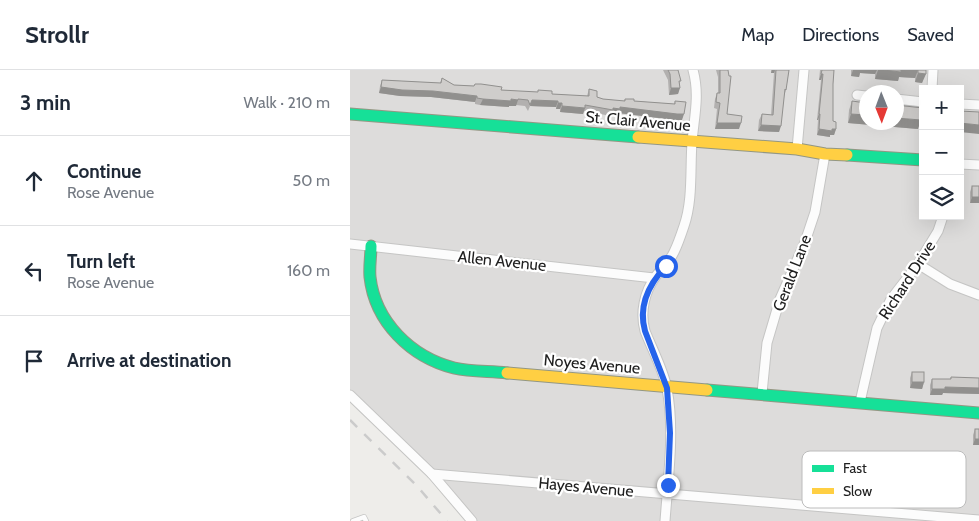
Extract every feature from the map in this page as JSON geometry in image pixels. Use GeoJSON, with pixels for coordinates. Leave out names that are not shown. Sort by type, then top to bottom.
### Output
{"type":"FeatureCollection","features":[{"type":"Feature","properties":{"kind":"street"},"geometry":{"type":"LineString","coordinates":[[665,521],[670,433],[667,388],[643,322],[642,310],[654,278],[666,266],[674,252],[684,225],[690,196],[692,141],[697,101],[696,80],[693,70]]}},
{"type":"Feature","properties":{"kind":"street"},"geometry":{"type":"LineString","coordinates":[[797,149],[804,70]]}},
{"type":"Feature","properties":{"kind":"street"},"geometry":{"type":"LineString","coordinates":[[932,85],[933,70]]}},
{"type":"Feature","properties":{"kind":"street"},"geometry":{"type":"LineString","coordinates":[[904,100],[919,102]]}},
{"type":"Feature","properties":{"kind":"street"},"geometry":{"type":"LineString","coordinates":[[964,104],[979,105]]}},
{"type":"Feature","properties":{"kind":"street","name":"St. Clair Avenue"},"geometry":{"type":"LineString","coordinates":[[350,114],[797,149],[826,154],[919,160]]}},
{"type":"Feature","properties":{"kind":"street","name":"Gerald Lane"},"geometry":{"type":"LineString","coordinates":[[762,394],[768,343],[780,299],[808,235],[815,212],[826,154]]}},
{"type":"Feature","properties":{"kind":"street"},"geometry":{"type":"LineString","coordinates":[[964,164],[979,165]]}},
{"type":"Feature","properties":{"kind":"street","name":"Richard Drive"},"geometry":{"type":"LineString","coordinates":[[860,402],[877,328],[891,299],[918,264],[938,231],[942,220]]}},
{"type":"Feature","properties":{"kind":"street","name":"Allen Avenue"},"geometry":{"type":"LineString","coordinates":[[350,244],[654,278]]}},
{"type":"Feature","properties":{"kind":"street","name":"Noyes Avenue"},"geometry":{"type":"LineString","coordinates":[[371,246],[370,278],[380,310],[397,334],[413,350],[432,360],[454,368],[667,388],[762,394],[979,413]]}},
{"type":"Feature","properties":{"kind":"street"},"geometry":{"type":"LineString","coordinates":[[918,264],[950,284],[979,295]]}},
{"type":"Feature","properties":{"kind":"street"},"geometry":{"type":"LineString","coordinates":[[350,395],[432,474],[472,521]]}},
{"type":"Feature","properties":{"kind":"street","name":"Hayes Avenue"},"geometry":{"type":"LineString","coordinates":[[432,474],[802,505]]}},
{"type":"Feature","properties":{"kind":"street","name":"Hayes Avenue"},"geometry":{"type":"LineString","coordinates":[[840,508],[979,520]]}},
{"type":"Feature","properties":{"kind":"lane"},"geometry":{"type":"LineString","coordinates":[[353,521],[364,517],[366,521]]}},
{"type":"Feature","properties":{"kind":"shaded area"},"geometry":{"type":"Polygon","coordinates":[[[350,70],[979,70],[979,521],[472,521],[350,397],[350,70]]]}},
{"type":"Feature","properties":{"kind":"building"},"geometry":{"type":"Polygon","coordinates":[[[668,70],[678,70],[681,81],[679,81],[680,88],[671,88],[668,70]]]}},
{"type":"Feature","properties":{"kind":"building"},"geometry":{"type":"Polygon","coordinates":[[[720,70],[728,70],[729,76],[731,76],[727,114],[742,116],[741,123],[717,123],[720,103],[716,102],[717,93],[720,93],[720,70]]]}},
{"type":"Feature","properties":{"kind":"building"},"geometry":{"type":"Polygon","coordinates":[[[776,70],[789,70],[781,126],[761,125],[762,114],[773,115],[776,70]]]}},
{"type":"Feature","properties":{"kind":"building"},"geometry":{"type":"Polygon","coordinates":[[[822,70],[834,70],[833,121],[836,122],[836,129],[832,129],[832,131],[819,129],[822,70]]]}},
{"type":"Feature","properties":{"kind":"building"},"geometry":{"type":"Polygon","coordinates":[[[883,70],[901,70],[901,72],[883,70]]]}},
{"type":"Feature","properties":{"kind":"building"},"geometry":{"type":"Polygon","coordinates":[[[918,70],[926,70],[926,74],[918,73],[918,70]]]}},
{"type":"Feature","properties":{"kind":"building"},"geometry":{"type":"Polygon","coordinates":[[[442,78],[454,85],[474,86],[475,84],[481,84],[502,87],[501,90],[538,92],[538,90],[552,91],[552,94],[589,96],[589,89],[597,91],[597,97],[603,99],[625,101],[625,99],[634,99],[634,101],[675,104],[675,101],[686,102],[684,114],[677,114],[620,107],[620,109],[613,108],[613,110],[585,105],[585,108],[562,106],[562,103],[558,103],[558,101],[532,100],[530,105],[528,100],[483,99],[477,98],[477,96],[381,87],[382,80],[441,83],[442,78]]]}},
{"type":"Feature","properties":{"kind":"building"},"geometry":{"type":"Polygon","coordinates":[[[852,101],[859,102],[859,115],[851,114],[852,101]]]}},
{"type":"Feature","properties":{"kind":"building"},"geometry":{"type":"Polygon","coordinates":[[[904,106],[919,108],[919,120],[904,119],[904,106]]]}},
{"type":"Feature","properties":{"kind":"building"},"geometry":{"type":"Polygon","coordinates":[[[964,111],[979,112],[979,125],[964,123],[964,111]]]}},
{"type":"Feature","properties":{"kind":"building"},"geometry":{"type":"Polygon","coordinates":[[[972,186],[979,186],[979,197],[972,197],[972,186]]]}},
{"type":"Feature","properties":{"kind":"building"},"geometry":{"type":"Polygon","coordinates":[[[912,372],[924,372],[924,382],[912,382],[912,372]]]}},
{"type":"Feature","properties":{"kind":"building"},"geometry":{"type":"Polygon","coordinates":[[[951,377],[979,378],[979,388],[945,387],[945,389],[932,389],[932,379],[951,379],[951,377]]]}},
{"type":"Feature","properties":{"kind":"building"},"geometry":{"type":"Polygon","coordinates":[[[975,429],[979,429],[979,439],[975,439],[975,429]]]}},
{"type":"Feature","properties":{"kind":"railway"},"geometry":{"type":"LineString","coordinates":[[350,420],[417,486],[447,521]]}},
{"type":"Feature","properties":{"kind":"traffic: fast"},"geometry":{"type":"LineString","coordinates":[[350,114],[638,137]]}},
{"type":"Feature","properties":{"kind":"traffic: fast"},"geometry":{"type":"LineString","coordinates":[[847,155],[919,160]]}},
{"type":"Feature","properties":{"kind":"traffic: fast"},"geometry":{"type":"LineString","coordinates":[[371,246],[370,277],[373,293],[387,323],[398,335],[410,346],[438,363],[460,369],[507,373]]}},
{"type":"Feature","properties":{"kind":"traffic: fast"},"geometry":{"type":"LineString","coordinates":[[707,390],[979,413]]}},
{"type":"Feature","properties":{"kind":"traffic: slow"},"geometry":{"type":"LineString","coordinates":[[638,137],[797,149],[825,154],[847,155]]}},
{"type":"Feature","properties":{"kind":"traffic: slow"},"geometry":{"type":"LineString","coordinates":[[507,373],[707,390]]}},
{"type":"Feature","properties":{"kind":"route"},"geometry":{"type":"LineString","coordinates":[[666,266],[654,278],[642,310],[645,331],[667,388],[670,412],[668,485]]}}]}
